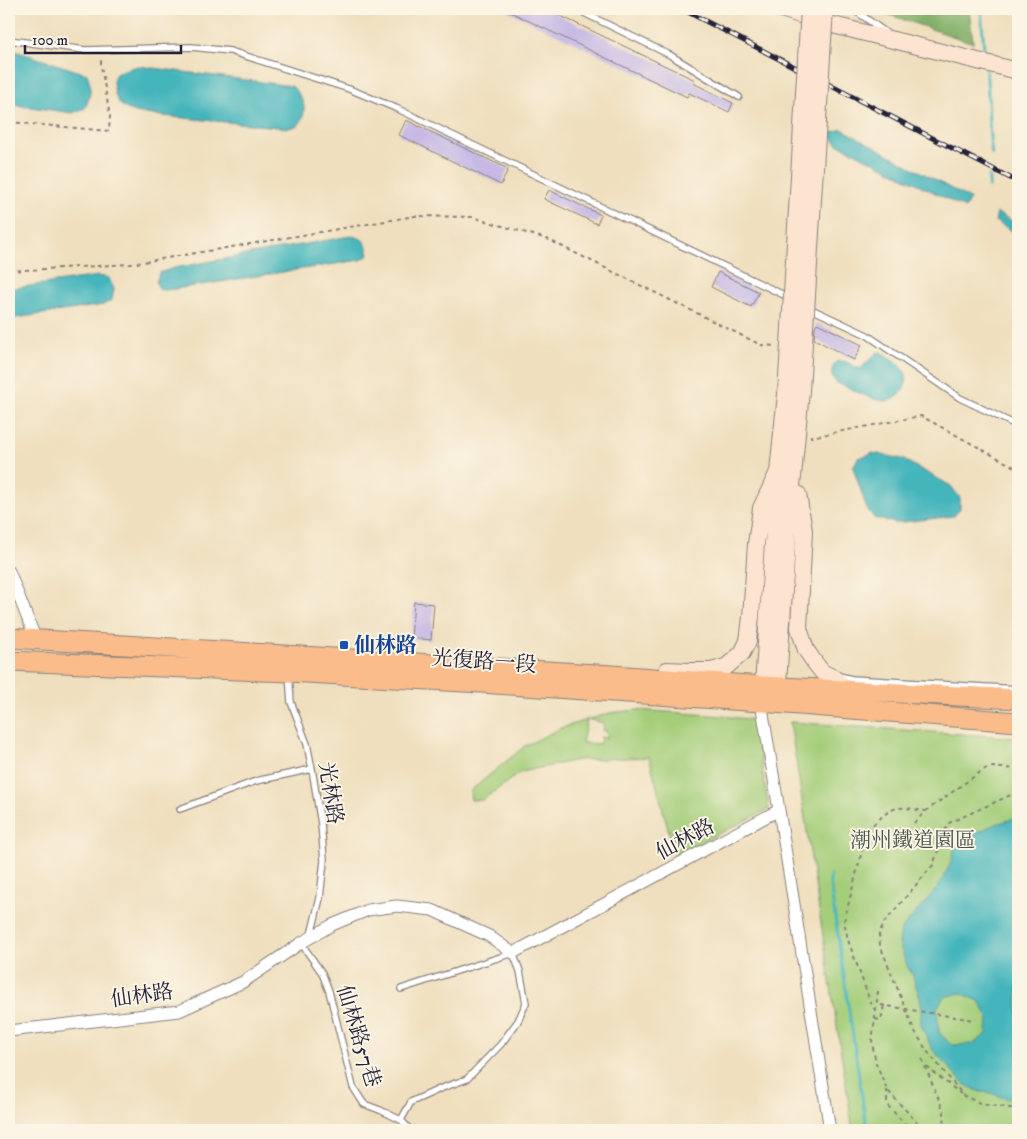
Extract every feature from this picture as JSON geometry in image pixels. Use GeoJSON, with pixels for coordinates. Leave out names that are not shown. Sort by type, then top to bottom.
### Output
{"type":"FeatureCollection","features":[{"type":"Feature","properties":{"kind":"main road","name":"光復路一段"},"geometry":{"type":"LineString","coordinates":[[9,638],[471,683],[773,698]]}},
{"type":"Feature","properties":{"kind":"main road","name":"光復路一段"},"geometry":{"type":"LineString","coordinates":[[9,661],[289,664],[612,675],[773,698]]}},
{"type":"Feature","properties":{"kind":"main road"},"geometry":{"type":"LineString","coordinates":[[773,698],[849,691],[1018,699]]}},
{"type":"Feature","properties":{"kind":"main road"},"geometry":{"type":"LineString","coordinates":[[773,698],[1018,722]]}},
{"type":"Feature","properties":{"kind":"street"},"geometry":{"type":"LineString","coordinates":[[783,9],[828,14],[899,42],[1018,70]]}},
{"type":"Feature","properties":{"kind":"street"},"geometry":{"type":"LineString","coordinates":[[794,393],[809,9]]}},
{"type":"Feature","properties":{"kind":"street"},"geometry":{"type":"LineString","coordinates":[[828,14],[786,471],[788,528],[773,698],[779,810],[830,1130]]}},
{"type":"Feature","properties":{"kind":"street"},"geometry":{"type":"LineString","coordinates":[[786,471],[804,531],[799,628],[806,650],[822,672],[834,678],[849,691]]}},
{"type":"Feature","properties":{"kind":"street"},"geometry":{"type":"LineString","coordinates":[[612,675],[653,669],[712,671],[726,667],[742,653],[748,641],[752,617],[756,544],[761,508],[786,471]]}},
{"type":"Feature","properties":{"kind":"street"},"geometry":{"type":"LineString","coordinates":[[9,571],[36,640]]}},
{"type":"Feature","properties":{"kind":"street","name":"仙林路"},"geometry":{"type":"LineString","coordinates":[[9,1031],[179,1011],[243,982],[311,937],[332,925],[368,910],[397,906],[432,910],[489,936],[513,953],[779,810]]}},
{"type":"Feature","properties":{"kind":"lane"},"geometry":{"type":"LineString","coordinates":[[576,9],[670,55],[739,97]]}},
{"type":"Feature","properties":{"kind":"lane"},"geometry":{"type":"LineString","coordinates":[[853,9],[899,42]]}},
{"type":"Feature","properties":{"kind":"lane"},"geometry":{"type":"LineString","coordinates":[[9,40],[86,50],[191,47],[230,50],[349,89],[398,109],[867,336],[960,398],[1018,426]]}},
{"type":"Feature","properties":{"kind":"lane","name":"光林路"},"geometry":{"type":"LineString","coordinates":[[289,664],[291,702],[307,744],[321,824],[324,860],[320,898],[311,937]]}},
{"type":"Feature","properties":{"kind":"lane"},"geometry":{"type":"LineString","coordinates":[[822,672],[852,679],[1018,689]]}},
{"type":"Feature","properties":{"kind":"lane"},"geometry":{"type":"LineString","coordinates":[[180,809],[256,781],[312,769]]}},
{"type":"Feature","properties":{"kind":"lane","name":"仙林路57巷"},"geometry":{"type":"LineString","coordinates":[[301,943],[322,973],[329,991],[353,1088],[364,1104],[401,1120]]}},
{"type":"Feature","properties":{"kind":"lane"},"geometry":{"type":"LineString","coordinates":[[401,989],[513,953],[520,970],[526,1003],[518,1021],[501,1044],[467,1079],[411,1102],[401,1120],[410,1130]]}},
{"type":"Feature","properties":{"kind":"path"},"geometry":{"type":"LineString","coordinates":[[9,122],[109,131],[110,116],[101,66],[101,50]]}},
{"type":"Feature","properties":{"kind":"path"},"geometry":{"type":"LineString","coordinates":[[9,271],[131,264],[416,216],[472,217],[547,240],[761,345],[777,346]]}},
{"type":"Feature","properties":{"kind":"path"},"geometry":{"type":"LineString","coordinates":[[812,428],[811,437],[922,416],[1018,469]]}},
{"type":"Feature","properties":{"kind":"path"},"geometry":{"type":"LineString","coordinates":[[914,823],[983,770],[990,767],[1018,769]]}},
{"type":"Feature","properties":{"kind":"path"},"geometry":{"type":"LineString","coordinates":[[964,1096],[927,1051],[914,1030],[880,946],[879,935],[883,924],[933,865],[949,823],[1013,794],[1018,794]]}},
{"type":"Feature","properties":{"kind":"path"},"geometry":{"type":"LineString","coordinates":[[852,849],[889,810],[898,808],[926,812]]}},
{"type":"Feature","properties":{"kind":"path"},"geometry":{"type":"LineString","coordinates":[[867,832],[844,921],[848,940],[870,1001],[876,1012]]}},
{"type":"Feature","properties":{"kind":"path"},"geometry":{"type":"LineString","coordinates":[[878,991],[872,1043],[876,1063],[887,1090],[924,1130]]}},
{"type":"Feature","properties":{"kind":"path"},"geometry":{"type":"LineString","coordinates":[[877,1004],[975,1020]]}},
{"type":"Feature","properties":{"kind":"path"},"geometry":{"type":"LineString","coordinates":[[875,1019],[881,1020],[883,1005]]}},
{"type":"Feature","properties":{"kind":"path"},"geometry":{"type":"LineString","coordinates":[[922,1059],[944,1112],[944,1130]]}},
{"type":"Feature","properties":{"kind":"path"},"geometry":{"type":"LineString","coordinates":[[925,1066],[964,1096],[982,1104],[1018,1109]]}},
{"type":"Feature","properties":{"kind":"path"},"geometry":{"type":"LineString","coordinates":[[887,1090],[887,1105],[912,1130]]}},
{"type":"Feature","properties":{"kind":"path"},"geometry":{"type":"LineString","coordinates":[[1013,1124],[1015,1130]]}},
{"type":"Feature","properties":{"kind":"green space"},"geometry":{"type":"Polygon","coordinates":[[[872,9],[969,9],[973,43],[872,9]]]}},
{"type":"Feature","properties":{"kind":"green space"},"geometry":{"type":"Polygon","coordinates":[[[636,710],[754,720],[769,809],[675,855],[649,757],[577,760],[521,772],[482,800],[471,800],[470,791],[525,746],[561,728],[587,720],[582,743],[600,744],[601,737],[607,738],[607,731],[603,731],[604,723],[589,719],[610,713],[636,710]]]}},
{"type":"Feature","properties":{"kind":"green space","name":"潮州鐵道園區"},"geometry":{"type":"Polygon","coordinates":[[[790,722],[1018,738],[1018,1130],[853,1130],[790,722]]]}},
{"type":"Feature","properties":{"kind":"water"},"geometry":{"type":"Polygon","coordinates":[[[9,49],[87,74],[90,91],[85,108],[73,113],[9,104],[9,49]]]}},
{"type":"Feature","properties":{"kind":"water"},"geometry":{"type":"Polygon","coordinates":[[[138,66],[292,86],[300,95],[304,105],[303,115],[298,126],[288,128],[153,115],[133,111],[119,102],[113,81],[116,74],[138,66]]]}},
{"type":"Feature","properties":{"kind":"water"},"geometry":{"type":"Polygon","coordinates":[[[842,129],[970,199],[965,208],[836,143],[830,133],[842,129]]]}},
{"type":"Feature","properties":{"kind":"water"},"geometry":{"type":"Polygon","coordinates":[[[997,213],[1018,224],[1018,234],[995,221],[997,213]]]}},
{"type":"Feature","properties":{"kind":"water"},"geometry":{"type":"Polygon","coordinates":[[[350,236],[364,241],[369,255],[360,260],[175,289],[160,290],[156,283],[159,273],[174,268],[350,236]]]}},
{"type":"Feature","properties":{"kind":"water"},"geometry":{"type":"Polygon","coordinates":[[[98,276],[109,278],[114,289],[112,300],[103,305],[9,319],[9,289],[98,276]]]}},
{"type":"Feature","properties":{"kind":"water"},"geometry":{"type":"Polygon","coordinates":[[[881,352],[896,362],[906,375],[905,386],[895,399],[882,401],[874,399],[839,384],[833,379],[832,371],[837,361],[844,361],[860,369],[876,353],[881,352]]]}},
{"type":"Feature","properties":{"kind":"water"},"geometry":{"type":"Polygon","coordinates":[[[873,453],[902,459],[951,486],[960,498],[960,508],[954,516],[895,523],[874,518],[867,509],[853,467],[858,458],[873,453]]]}},
{"type":"Feature","properties":{"kind":"water"},"geometry":{"type":"Polygon","coordinates":[[[1018,817],[1018,1101],[991,1093],[980,1092],[964,1084],[932,1049],[921,1025],[921,1002],[913,976],[907,966],[899,943],[901,930],[938,887],[950,865],[955,847],[962,840],[993,825],[1018,817]],[[961,993],[944,997],[937,1008],[939,1032],[951,1045],[973,1044],[987,1034],[988,1017],[979,1001],[961,993]]]}},
{"type":"Feature","properties":{"kind":"building"},"geometry":{"type":"Polygon","coordinates":[[[504,9],[546,9],[695,80],[693,83],[733,103],[729,112],[689,93],[687,97],[504,9]]]}},
{"type":"Feature","properties":{"kind":"building"},"geometry":{"type":"Polygon","coordinates":[[[406,120],[508,169],[501,185],[399,135],[406,120]]]}},
{"type":"Feature","properties":{"kind":"building"},"geometry":{"type":"Polygon","coordinates":[[[549,190],[601,215],[597,224],[544,199],[549,190]]]}},
{"type":"Feature","properties":{"kind":"building"},"geometry":{"type":"Polygon","coordinates":[[[718,272],[759,292],[751,307],[711,287],[718,272]]]}},
{"type":"Feature","properties":{"kind":"building"},"geometry":{"type":"Polygon","coordinates":[[[817,323],[862,345],[854,360],[814,339],[817,323]]]}},
{"type":"Feature","properties":{"kind":"building"},"geometry":{"type":"Polygon","coordinates":[[[414,602],[434,604],[431,640],[411,638],[414,602]]]}},
{"type":"Feature","properties":{"kind":"waterway"},"geometry":{"type":"LineString","coordinates":[[981,9],[984,49]]}},
{"type":"Feature","properties":{"kind":"waterway"},"geometry":{"type":"LineString","coordinates":[[986,70],[992,154]]}},
{"type":"Feature","properties":{"kind":"waterway"},"geometry":{"type":"LineString","coordinates":[[989,176],[989,187]]}},
{"type":"Feature","properties":{"kind":"waterway"},"geometry":{"type":"LineString","coordinates":[[830,876],[867,1130]]}},
{"type":"Feature","properties":{"kind":"railway"},"geometry":{"type":"LineString","coordinates":[[682,9],[1018,182]]}},
{"type":"Feature","properties":{"kind":"place","name":"仙林路"},"geometry":{"type":"Point","coordinates":[344,645]}}]}
